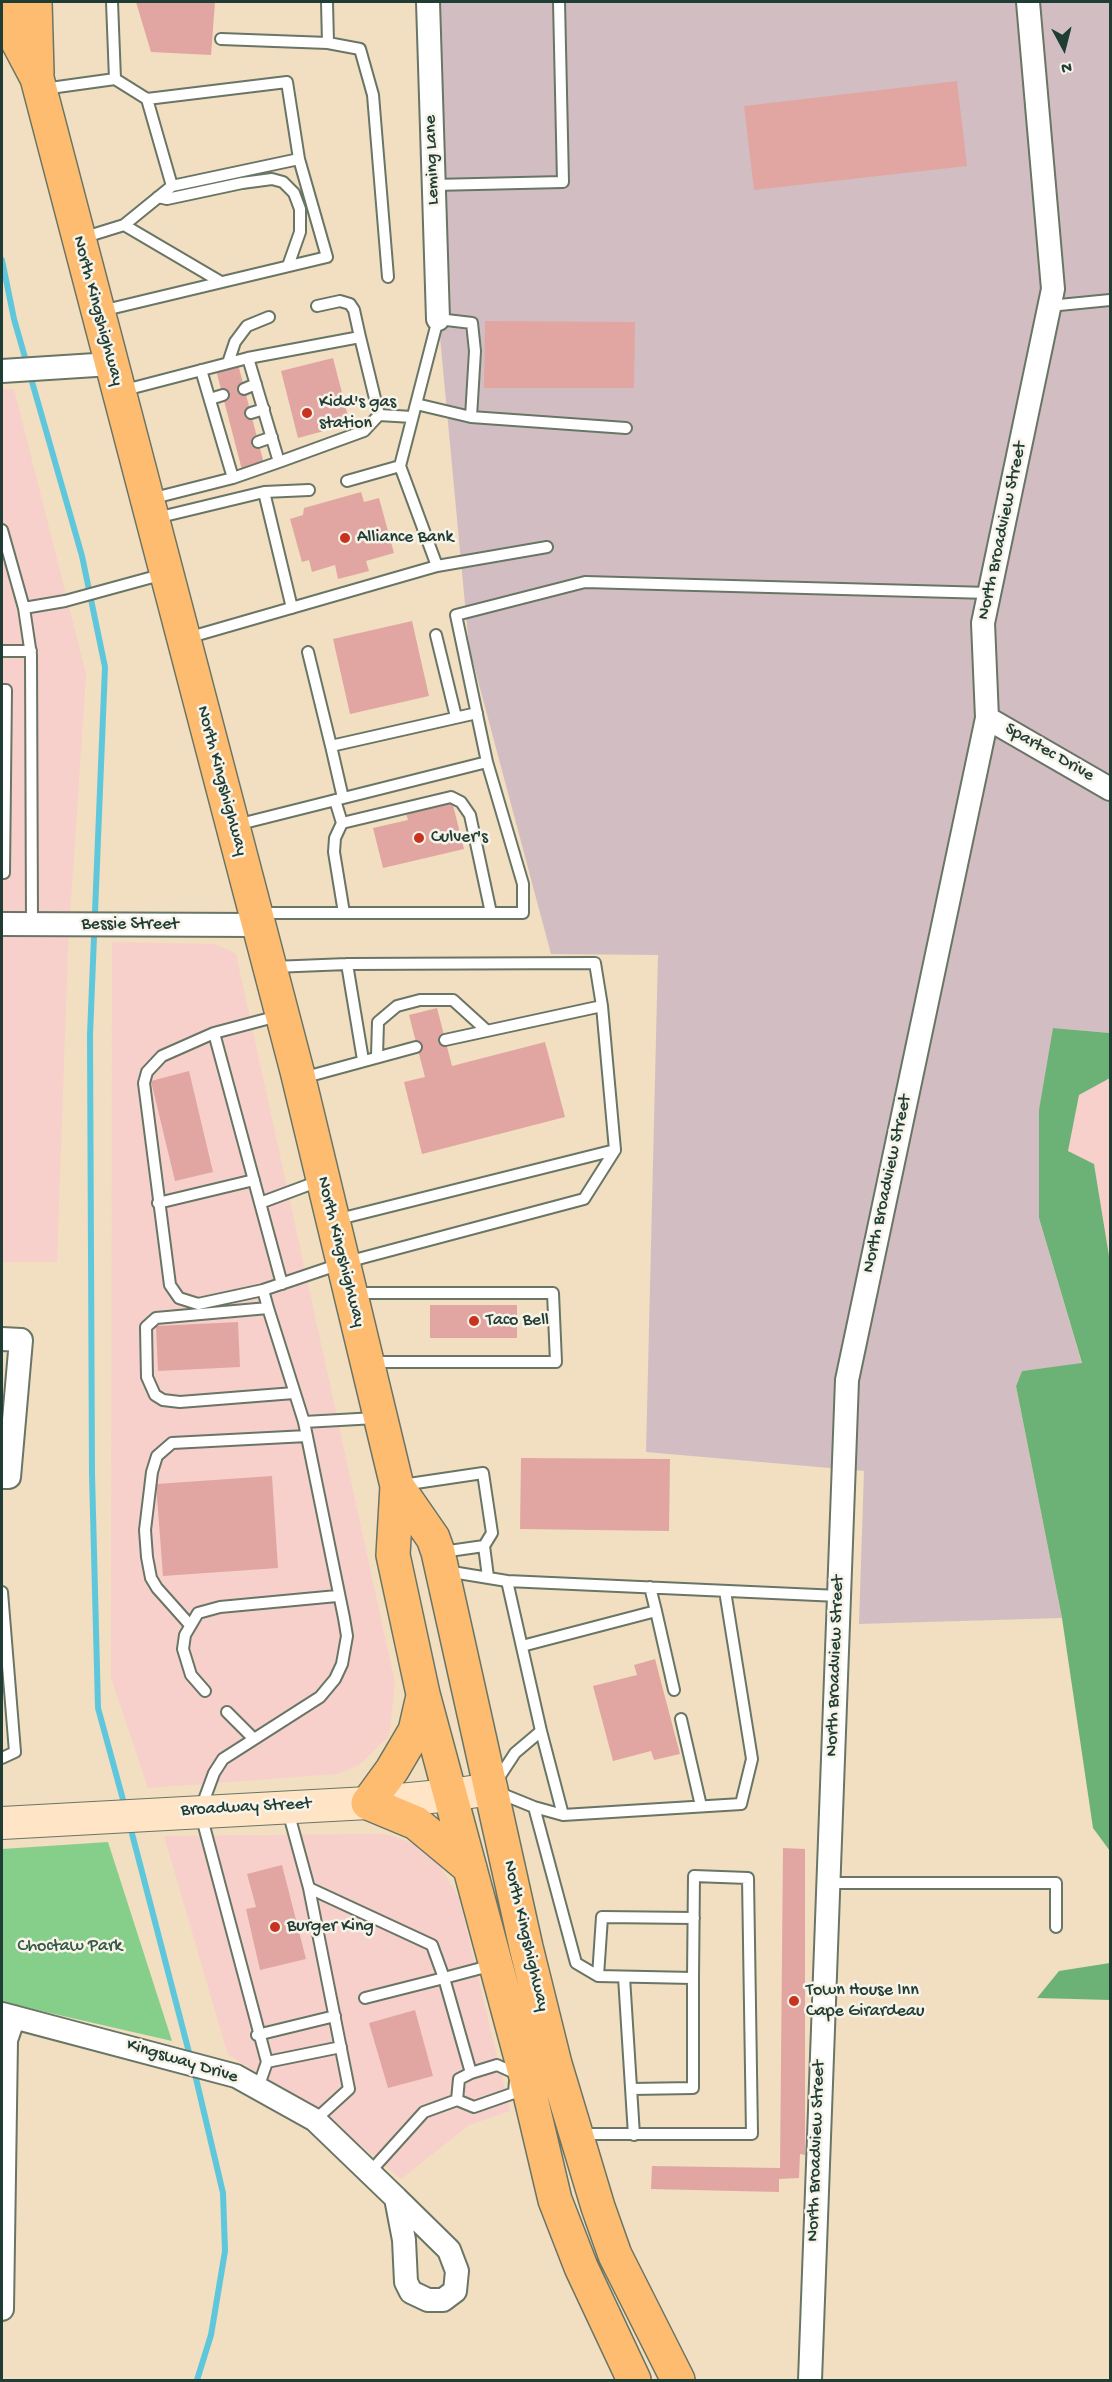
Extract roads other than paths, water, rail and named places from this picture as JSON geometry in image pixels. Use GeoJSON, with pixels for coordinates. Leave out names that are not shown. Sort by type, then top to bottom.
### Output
{"type":"FeatureCollection","features":[{"type":"Feature","properties":{"kind":"main road","name":"North Kingshighway"},"geometry":{"type":"LineString","coordinates":[[3,2],[10,27],[38,83],[298,1079],[397,1486],[393,1556],[423,1694],[496,1964],[520,2075],[555,2200],[581,2267],[634,2380]]}},
{"type":"Feature","properties":{"kind":"main road","name":"North Kingshighway"},"geometry":{"type":"LineString","coordinates":[[35,2],[38,83]]}},
{"type":"Feature","properties":{"kind":"main road","name":"North Kingshighway"},"geometry":{"type":"LineString","coordinates":[[397,1486],[433,1538],[440,1561],[526,1947],[575,2134],[615,2256],[678,2380]]}},
{"type":"Feature","properties":{"kind":"main road"},"geometry":{"type":"LineString","coordinates":[[423,1694],[415,1731],[392,1770],[368,1803],[416,1823],[470,1868]]}},
{"type":"Feature","properties":{"kind":"main road","name":"Broadway Street"},"geometry":{"type":"LineString","coordinates":[[2,1823],[187,1811],[368,1803],[491,1789]]}},
{"type":"Feature","properties":{"kind":"street","name":"Leming Lane"},"geometry":{"type":"LineString","coordinates":[[428,2],[438,319]]}},
{"type":"Feature","properties":{"kind":"street","name":"North Broadview Street"},"geometry":{"type":"LineString","coordinates":[[810,2380],[847,1380],[987,718],[983,623],[1053,289],[1028,2]]}},
{"type":"Feature","properties":{"kind":"street"},"geometry":{"type":"LineString","coordinates":[[2,371],[58,368],[114,378]]}},
{"type":"Feature","properties":{"kind":"street","name":"Spartec Drive"},"geometry":{"type":"LineString","coordinates":[[987,718],[1110,789]]}},
{"type":"Feature","properties":{"kind":"street","name":"Bessie Street"},"geometry":{"type":"LineString","coordinates":[[2,924],[126,926],[257,919]]}},
{"type":"Feature","properties":{"kind":"street"},"geometry":{"type":"LineString","coordinates":[[2,1339],[21,1340],[9,1477],[2,1477]]}},
{"type":"Feature","properties":{"kind":"street"},"geometry":{"type":"LineString","coordinates":[[2,2309],[8,2015]]}},
{"type":"Feature","properties":{"kind":"street","name":"Kingsway Drive"},"geometry":{"type":"LineString","coordinates":[[8,2015],[146,2050],[236,2076],[315,2120],[396,2198]]}},
{"type":"Feature","properties":{"kind":"lane"},"geometry":{"type":"LineString","coordinates":[[112,2],[116,79]]}},
{"type":"Feature","properties":{"kind":"lane"},"geometry":{"type":"LineString","coordinates":[[327,2],[328,43]]}},
{"type":"Feature","properties":{"kind":"lane"},"geometry":{"type":"LineString","coordinates":[[434,185],[563,182],[559,2]]}},
{"type":"Feature","properties":{"kind":"lane"},"geometry":{"type":"LineString","coordinates":[[221,39],[328,43],[360,49],[373,95],[387,277]]}},
{"type":"Feature","properties":{"kind":"lane"},"geometry":{"type":"LineString","coordinates":[[38,83],[116,79],[147,99],[286,82],[299,159],[327,257],[97,312]]}},
{"type":"Feature","properties":{"kind":"lane"},"geometry":{"type":"LineString","coordinates":[[147,99],[172,186]]}},
{"type":"Feature","properties":{"kind":"lane"},"geometry":{"type":"LineString","coordinates":[[78,239],[124,225],[172,186],[299,159]]}},
{"type":"Feature","properties":{"kind":"lane"},"geometry":{"type":"LineString","coordinates":[[158,197],[167,199],[252,181],[272,179],[282,182],[294,193],[300,209],[300,232],[288,266]]}},
{"type":"Feature","properties":{"kind":"lane"},"geometry":{"type":"LineString","coordinates":[[124,225],[220,282]]}},
{"type":"Feature","properties":{"kind":"lane"},"geometry":{"type":"LineString","coordinates":[[1049,306],[1110,300]]}},
{"type":"Feature","properties":{"kind":"lane"},"geometry":{"type":"LineString","coordinates":[[317,306],[340,301],[350,304],[354,310],[379,415]]}},
{"type":"Feature","properties":{"kind":"lane"},"geometry":{"type":"LineString","coordinates":[[228,363],[235,342],[247,326],[269,317]]}},
{"type":"Feature","properties":{"kind":"lane"},"geometry":{"type":"LineString","coordinates":[[437,566],[400,466],[438,319],[472,322],[475,351],[471,417]]}},
{"type":"Feature","properties":{"kind":"lane"},"geometry":{"type":"LineString","coordinates":[[114,378],[201,370],[248,358],[360,337]]}},
{"type":"Feature","properties":{"kind":"lane"},"geometry":{"type":"LineString","coordinates":[[248,358],[279,462]]}},
{"type":"Feature","properties":{"kind":"lane"},"geometry":{"type":"LineString","coordinates":[[201,370],[233,478]]}},
{"type":"Feature","properties":{"kind":"lane"},"geometry":{"type":"LineString","coordinates":[[244,389],[256,384]]}},
{"type":"Feature","properties":{"kind":"lane"},"geometry":{"type":"LineString","coordinates":[[210,399],[223,396]]}},
{"type":"Feature","properties":{"kind":"lane"},"geometry":{"type":"LineString","coordinates":[[416,404],[471,417],[626,428]]}},
{"type":"Feature","properties":{"kind":"lane"},"geometry":{"type":"LineString","coordinates":[[251,413],[264,409]]}},
{"type":"Feature","properties":{"kind":"lane"},"geometry":{"type":"LineString","coordinates":[[379,415],[412,417]]}},
{"type":"Feature","properties":{"kind":"lane"},"geometry":{"type":"LineString","coordinates":[[150,510],[364,431],[379,415]]}},
{"type":"Feature","properties":{"kind":"lane"},"geometry":{"type":"LineString","coordinates":[[217,424],[229,420]]}},
{"type":"Feature","properties":{"kind":"lane"},"geometry":{"type":"LineString","coordinates":[[258,442],[272,437]]}},
{"type":"Feature","properties":{"kind":"lane"},"geometry":{"type":"LineString","coordinates":[[347,481],[400,466]]}},
{"type":"Feature","properties":{"kind":"lane"},"geometry":{"type":"LineString","coordinates":[[150,510],[264,492],[309,490]]}},
{"type":"Feature","properties":{"kind":"lane"},"geometry":{"type":"LineString","coordinates":[[264,492],[292,608]]}},
{"type":"Feature","properties":{"kind":"lane"},"geometry":{"type":"LineString","coordinates":[[2,530],[6,560],[24,608],[31,651],[40,924]]}},
{"type":"Feature","properties":{"kind":"lane"},"geometry":{"type":"LineString","coordinates":[[183,639],[437,566],[547,547]]}},
{"type":"Feature","properties":{"kind":"lane"},"geometry":{"type":"LineString","coordinates":[[24,608],[64,601],[166,573]]}},
{"type":"Feature","properties":{"kind":"lane"},"geometry":{"type":"LineString","coordinates":[[257,919],[344,913],[523,913],[523,884],[487,762],[456,615],[585,582],[989,593]]}},
{"type":"Feature","properties":{"kind":"lane"},"geometry":{"type":"LineString","coordinates":[[436,635],[456,717]]}},
{"type":"Feature","properties":{"kind":"lane"},"geometry":{"type":"LineString","coordinates":[[2,651],[31,651]]}},
{"type":"Feature","properties":{"kind":"lane"},"geometry":{"type":"LineString","coordinates":[[308,652],[331,746],[339,799],[342,823],[335,838],[334,852],[344,913]]}},
{"type":"Feature","properties":{"kind":"lane"},"geometry":{"type":"LineString","coordinates":[[2,690],[6,690],[6,701],[4,873],[2,873]]}},
{"type":"Feature","properties":{"kind":"lane"},"geometry":{"type":"LineString","coordinates":[[331,746],[477,713]]}},
{"type":"Feature","properties":{"kind":"lane"},"geometry":{"type":"LineString","coordinates":[[232,825],[487,762]]}},
{"type":"Feature","properties":{"kind":"lane"},"geometry":{"type":"LineString","coordinates":[[342,823],[451,797],[461,802],[470,815],[491,913]]}},
{"type":"Feature","properties":{"kind":"lane"},"geometry":{"type":"LineString","coordinates":[[269,967],[346,964],[595,963],[602,1006],[615,1150],[584,1199],[346,1278]]}},
{"type":"Feature","properties":{"kind":"lane"},"geometry":{"type":"LineString","coordinates":[[346,964],[363,1060]]}},
{"type":"Feature","properties":{"kind":"lane"},"geometry":{"type":"LineString","coordinates":[[377,1056],[378,1022],[397,1006],[420,1000],[453,1000],[486,1030]]}},
{"type":"Feature","properties":{"kind":"lane"},"geometry":{"type":"LineString","coordinates":[[445,1040],[602,1006]]}},
{"type":"Feature","properties":{"kind":"lane"},"geometry":{"type":"LineString","coordinates":[[281,1015],[214,1033],[162,1056],[147,1072],[144,1100],[158,1203],[170,1285],[179,1298],[198,1304],[282,1284],[346,1278],[553,1293],[556,1362],[367,1362]]}},
{"type":"Feature","properties":{"kind":"lane"},"geometry":{"type":"LineString","coordinates":[[214,1033],[282,1284]]}},
{"type":"Feature","properties":{"kind":"lane"},"geometry":{"type":"LineString","coordinates":[[298,1079],[416,1047]]}},
{"type":"Feature","properties":{"kind":"lane"},"geometry":{"type":"LineString","coordinates":[[332,1221],[615,1150]]}},
{"type":"Feature","properties":{"kind":"lane"},"geometry":{"type":"LineString","coordinates":[[158,1203],[254,1180]]}},
{"type":"Feature","properties":{"kind":"lane"},"geometry":{"type":"LineString","coordinates":[[260,1203],[322,1180]]}},
{"type":"Feature","properties":{"kind":"lane"},"geometry":{"type":"LineString","coordinates":[[258,2088],[267,2062],[187,1811],[223,1759],[320,1697],[335,1679],[342,1664],[347,1636],[337,1596],[304,1422],[263,1290]]}},
{"type":"Feature","properties":{"kind":"lane"},"geometry":{"type":"LineString","coordinates":[[268,1308],[156,1318],[149,1322],[145,1333],[147,1377],[155,1395],[163,1400],[180,1402],[294,1394]]}},
{"type":"Feature","properties":{"kind":"lane"},"geometry":{"type":"LineString","coordinates":[[304,1422],[381,1417]]}},
{"type":"Feature","properties":{"kind":"lane"},"geometry":{"type":"LineString","coordinates":[[190,1625],[151,1578],[145,1530],[156,1456],[172,1443],[307,1436]]}},
{"type":"Feature","properties":{"kind":"lane"},"geometry":{"type":"LineString","coordinates":[[397,1486],[483,1473],[492,1533],[484,1546],[488,1578]]}},
{"type":"Feature","properties":{"kind":"lane"},"geometry":{"type":"LineString","coordinates":[[440,1561],[484,1546]]}},
{"type":"Feature","properties":{"kind":"lane"},"geometry":{"type":"LineString","coordinates":[[440,1561],[488,1578],[507,1581],[839,1596]]}},
{"type":"Feature","properties":{"kind":"lane"},"geometry":{"type":"LineString","coordinates":[[507,1581],[541,1731],[563,1815]]}},
{"type":"Feature","properties":{"kind":"lane"},"geometry":{"type":"LineString","coordinates":[[650,1587],[674,1690]]}},
{"type":"Feature","properties":{"kind":"lane"},"geometry":{"type":"LineString","coordinates":[[541,1731],[515,1753],[491,1789],[534,1808],[563,1815],[741,1804],[752,1759],[725,1591]]}},
{"type":"Feature","properties":{"kind":"lane"},"geometry":{"type":"LineString","coordinates":[[2,1592],[15,1752],[2,1758]]}},
{"type":"Feature","properties":{"kind":"lane"},"geometry":{"type":"LineString","coordinates":[[206,1690],[191,1675],[185,1662],[185,1635],[198,1613],[220,1606],[337,1596]]}},
{"type":"Feature","properties":{"kind":"lane"},"geometry":{"type":"LineString","coordinates":[[522,1646],[656,1611]]}},
{"type":"Feature","properties":{"kind":"lane"},"geometry":{"type":"LineString","coordinates":[[227,1712],[253,1738]]}},
{"type":"Feature","properties":{"kind":"lane"},"geometry":{"type":"LineString","coordinates":[[681,1719],[701,1806]]}},
{"type":"Feature","properties":{"kind":"lane"},"geometry":{"type":"LineString","coordinates":[[287,1806],[309,1888],[349,2089],[315,2120]]}},
{"type":"Feature","properties":{"kind":"lane"},"geometry":{"type":"LineString","coordinates":[[534,1808],[576,1963],[598,1977],[693,1978]]}},
{"type":"Feature","properties":{"kind":"lane"},"geometry":{"type":"LineString","coordinates":[[575,2134],[752,2134],[748,1878],[694,1876],[693,2088],[631,2089]]}},
{"type":"Feature","properties":{"kind":"lane"},"geometry":{"type":"LineString","coordinates":[[828,1883],[1056,1884],[1056,1927]]}},
{"type":"Feature","properties":{"kind":"lane"},"geometry":{"type":"LineString","coordinates":[[309,1888],[432,1945],[444,1978],[471,2073]]}},
{"type":"Feature","properties":{"kind":"lane"},"geometry":{"type":"LineString","coordinates":[[598,1977],[602,1917],[693,1918]]}},
{"type":"Feature","properties":{"kind":"lane"},"geometry":{"type":"LineString","coordinates":[[365,1998],[496,1964]]}},
{"type":"Feature","properties":{"kind":"lane"},"geometry":{"type":"LineString","coordinates":[[624,1977],[634,2135]]}},
{"type":"Feature","properties":{"kind":"lane"},"geometry":{"type":"LineString","coordinates":[[258,2035],[335,2016]]}},
{"type":"Feature","properties":{"kind":"lane"},"geometry":{"type":"LineString","coordinates":[[267,2062],[341,2047]]}},
{"type":"Feature","properties":{"kind":"lane"},"geometry":{"type":"LineString","coordinates":[[369,2172],[424,2112],[457,2100],[474,2107],[514,2093],[520,2075],[497,2064],[471,2073],[459,2079],[457,2100]]}},
{"type":"Feature","properties":{"kind":"waterway"},"geometry":{"type":"LineString","coordinates":[[2,260],[14,319],[82,556],[105,667],[90,1035],[92,1474],[98,1708],[125,1807]]}},
{"type":"Feature","properties":{"kind":"waterway"},"geometry":{"type":"LineString","coordinates":[[130,1826],[191,2060]]}},
{"type":"Feature","properties":{"kind":"waterway"},"geometry":{"type":"LineString","coordinates":[[194,2070],[223,2193],[225,2251],[211,2335],[197,2380]]}},
{"type":"Feature","properties":{"kind":"place","name":"Kidd's gas station"},"geometry":{"type":"Point","coordinates":[307,413]}},
{"type":"Feature","properties":{"kind":"place","name":"Alliance Bank"},"geometry":{"type":"Point","coordinates":[345,538]}},
{"type":"Feature","properties":{"kind":"place","name":"Culver's"},"geometry":{"type":"Point","coordinates":[419,838]}},
{"type":"Feature","properties":{"kind":"place","name":"Taco Bell"},"geometry":{"type":"Point","coordinates":[474,1321]}},
{"type":"Feature","properties":{"kind":"place","name":"Burger King"},"geometry":{"type":"Point","coordinates":[275,1927]}},
{"type":"Feature","properties":{"kind":"place","name":"Town House Inn Cape Girardeau"},"geometry":{"type":"Point","coordinates":[794,2001]}},
{"type":"Feature","properties":{"kind":"park label","name":"Choctaw Park"},"geometry":{"type":"Point","coordinates":[70,1947]}}]}
